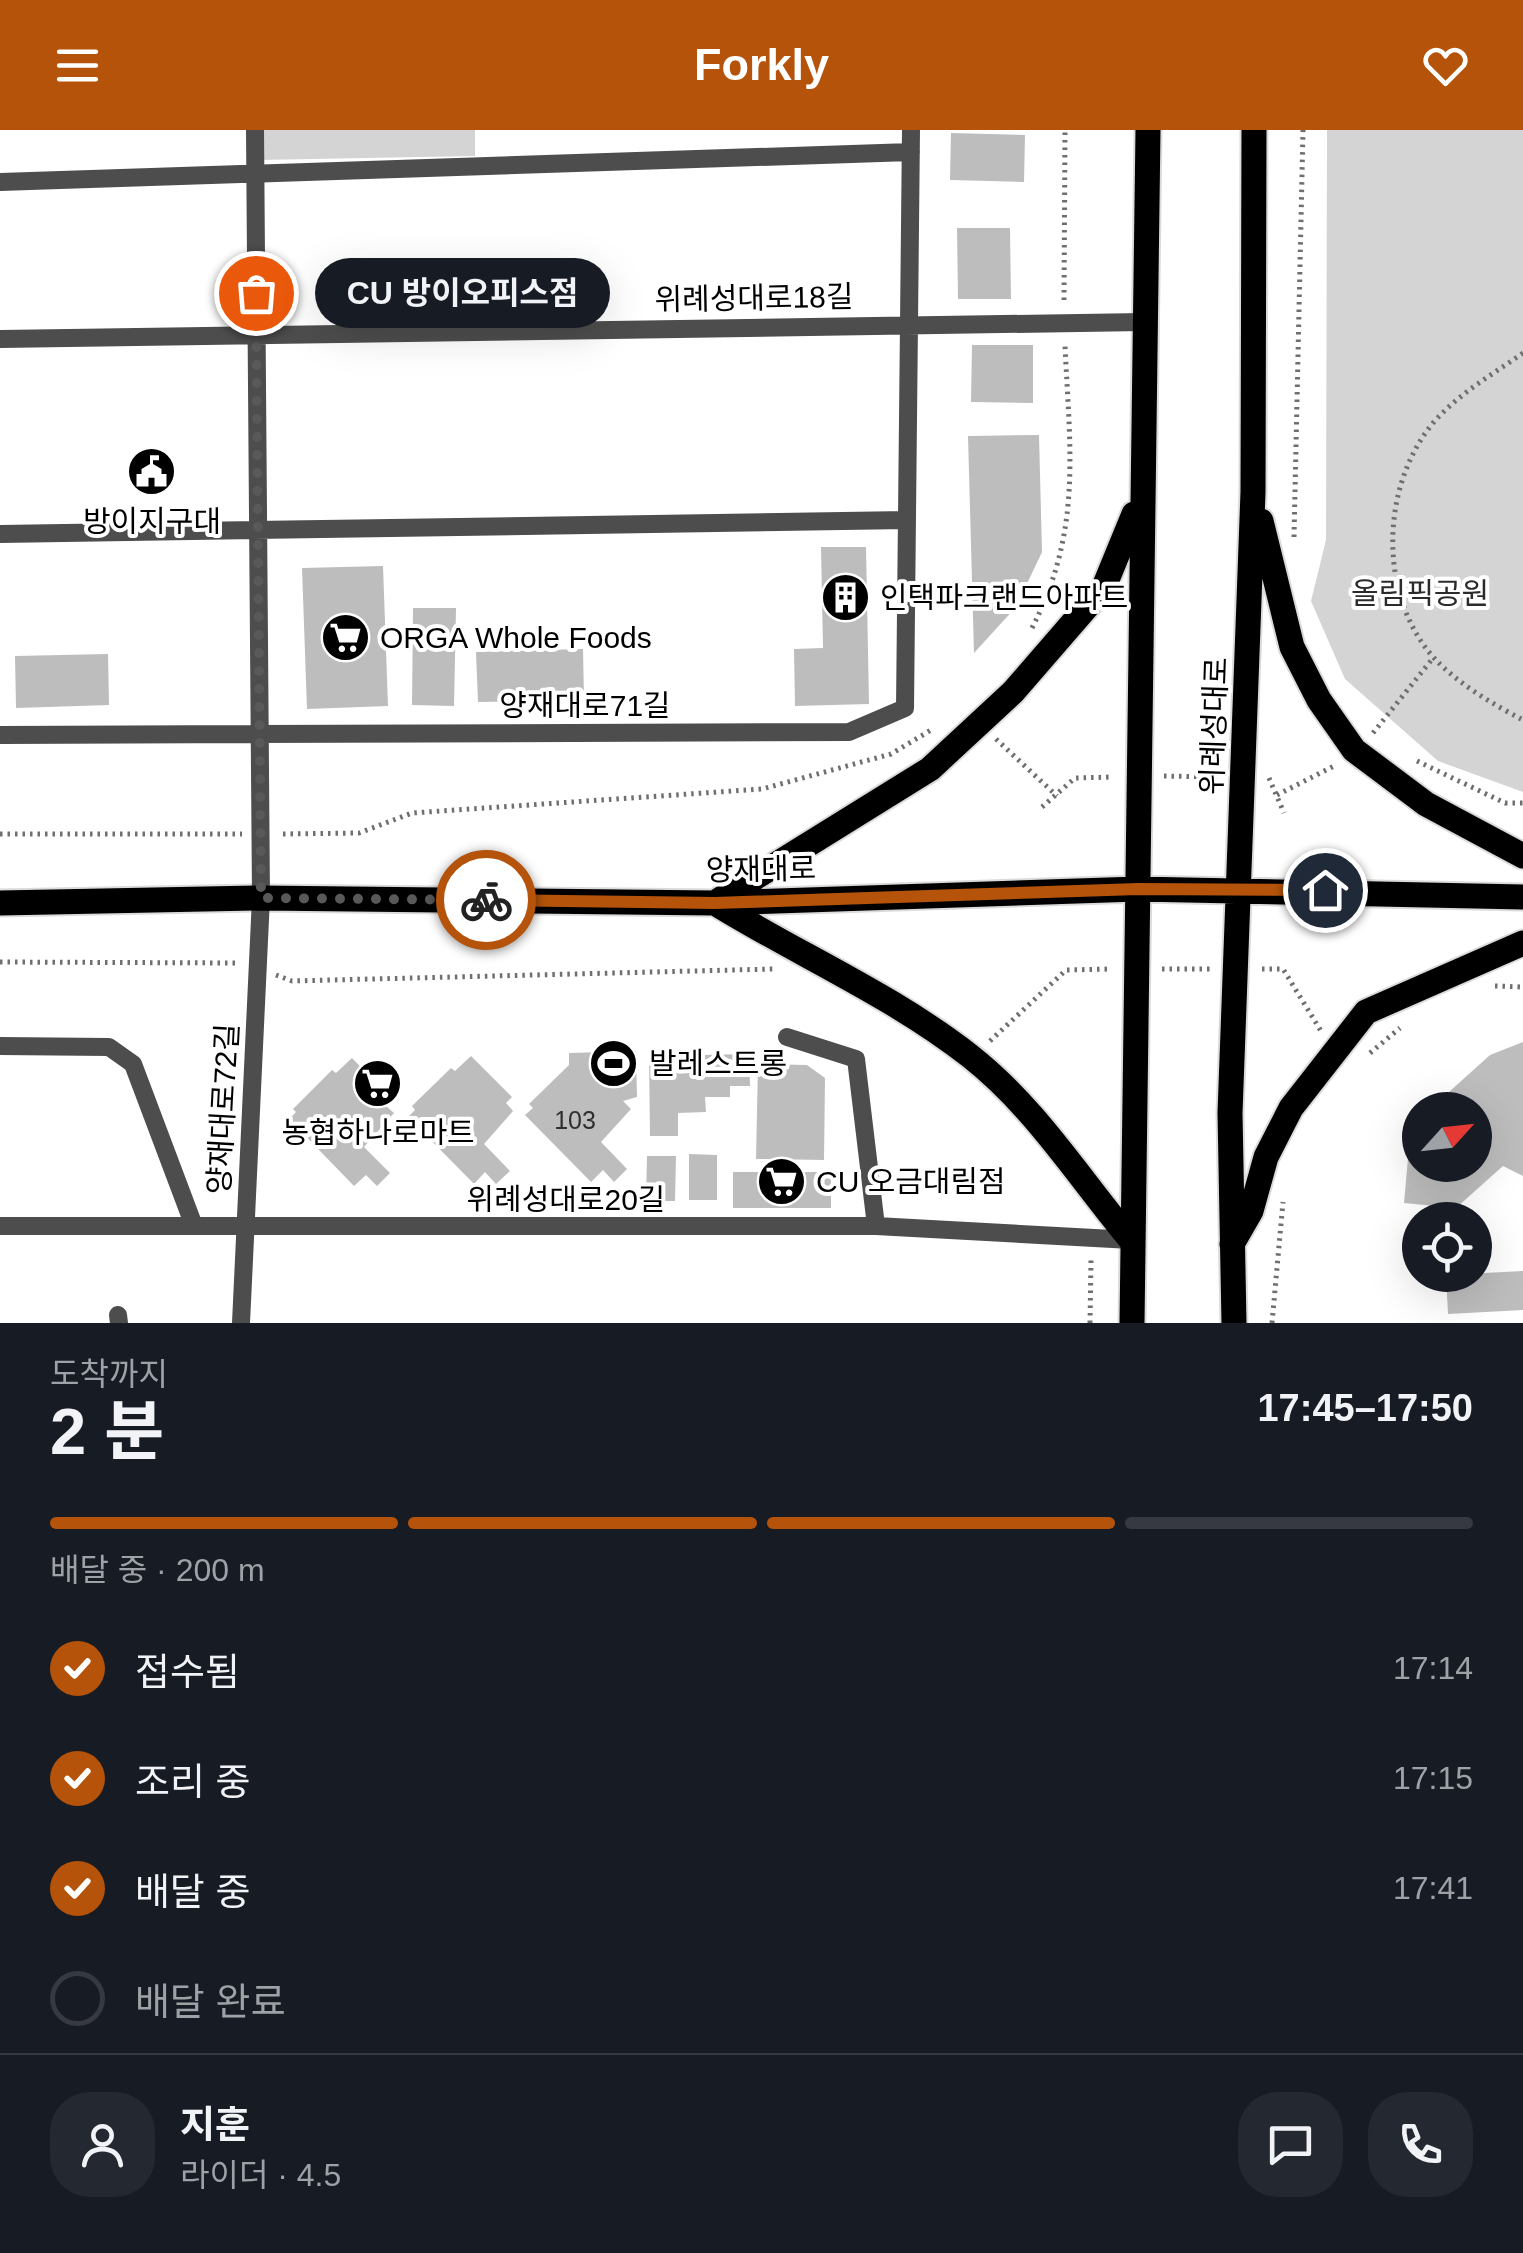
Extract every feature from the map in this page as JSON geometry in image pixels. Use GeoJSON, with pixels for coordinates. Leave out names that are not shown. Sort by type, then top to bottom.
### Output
{"type":"FeatureCollection","features":[{"type":"Feature","properties":{"kind":"main road"},"geometry":{"type":"LineString","coordinates":[[1132,1323],[1140,500],[1148,130]]}},
{"type":"Feature","properties":{"kind":"main road","name":"위례성대로"},"geometry":{"type":"LineString","coordinates":[[1234,1323],[1230,1114],[1242,890],[1253,492],[1254,130]]}},
{"type":"Feature","properties":{"kind":"main road"},"geometry":{"type":"LineString","coordinates":[[1253,492],[1292,647],[1319,700],[1354,750],[1426,804],[1523,856]]}},
{"type":"Feature","properties":{"kind":"main road"},"geometry":{"type":"LineString","coordinates":[[1131,1240],[1066,1154],[972,1058],[892,1002],[715,903],[930,769],[1013,692],[1104,587],[1140,500]]}},
{"type":"Feature","properties":{"kind":"main road","name":"양재대로"},"geometry":{"type":"LineString","coordinates":[[0,903],[261,898],[715,903],[1138,889],[1523,897]]}},
{"type":"Feature","properties":{"kind":"main road"},"geometry":{"type":"LineString","coordinates":[[1232,1244],[1251,1211],[1266,1157],[1291,1108],[1366,1012],[1523,943]]}},
{"type":"Feature","properties":{"kind":"street"},"geometry":{"type":"LineString","coordinates":[[255,130],[261,898]]}},
{"type":"Feature","properties":{"kind":"street"},"geometry":{"type":"LineString","coordinates":[[0,534],[906,520],[911,130]]}},
{"type":"Feature","properties":{"kind":"street"},"geometry":{"type":"LineString","coordinates":[[0,182],[911,152]]}},
{"type":"Feature","properties":{"kind":"street","name":"위례성대로18길"},"geometry":{"type":"LineString","coordinates":[[0,339],[256,332],[1144,322]]}},
{"type":"Feature","properties":{"kind":"street","name":"양재대로71길"},"geometry":{"type":"LineString","coordinates":[[0,736],[849,732],[905,708],[906,520]]}},
{"type":"Feature","properties":{"kind":"street","name":"양재대로72길"},"geometry":{"type":"LineString","coordinates":[[241,1323],[261,898]]}},
{"type":"Feature","properties":{"kind":"street"},"geometry":{"type":"LineString","coordinates":[[787,1038],[856,1058],[876,1226]]}},
{"type":"Feature","properties":{"kind":"street"},"geometry":{"type":"LineString","coordinates":[[0,1046],[109,1048],[133,1064],[194,1226]]}},
{"type":"Feature","properties":{"kind":"street","name":"위례성대로20길"},"geometry":{"type":"LineString","coordinates":[[0,1226],[876,1226],[1131,1240]]}},
{"type":"Feature","properties":{"kind":"path"},"geometry":{"type":"LineString","coordinates":[[1025,641],[1052,588],[1072,498],[1064,323],[1066,130]]}},
{"type":"Feature","properties":{"kind":"path"},"geometry":{"type":"LineString","coordinates":[[1294,557],[1303,130]]}},
{"type":"Feature","properties":{"kind":"path"},"geometry":{"type":"LineString","coordinates":[[1523,353],[1500,372],[1466,390],[1435,421],[1406,470],[1396,505],[1394,570],[1404,610],[1433,658],[1523,720]]}},
{"type":"Feature","properties":{"kind":"path"},"geometry":{"type":"LineString","coordinates":[[1365,721],[1376,731],[1433,658]]}},
{"type":"Feature","properties":{"kind":"path"},"geometry":{"type":"LineString","coordinates":[[0,834],[359,833],[412,813],[762,789],[892,754],[936,727]]}},
{"type":"Feature","properties":{"kind":"path"},"geometry":{"type":"LineString","coordinates":[[996,738],[1057,796]]}},
{"type":"Feature","properties":{"kind":"path"},"geometry":{"type":"LineString","coordinates":[[1403,755],[1505,803],[1523,803]]}},
{"type":"Feature","properties":{"kind":"path"},"geometry":{"type":"LineString","coordinates":[[1277,794],[1336,766]]}},
{"type":"Feature","properties":{"kind":"path"},"geometry":{"type":"LineString","coordinates":[[1042,807],[1075,778],[1269,778],[1284,813]]}},
{"type":"Feature","properties":{"kind":"path"},"geometry":{"type":"LineString","coordinates":[[0,962],[238,963],[292,981],[782,970]]}},
{"type":"Feature","properties":{"kind":"path"},"geometry":{"type":"LineString","coordinates":[[972,1058],[1066,970],[1137,968],[1283,969],[1333,1052]]}},
{"type":"Feature","properties":{"kind":"path"},"geometry":{"type":"LineString","coordinates":[[1272,1323],[1287,1187]]}},
{"type":"Feature","properties":{"kind":"path"},"geometry":{"type":"LineString","coordinates":[[1090,1323],[1091,1238]]}},
{"type":"Feature","properties":{"kind":"green space"},"geometry":{"type":"Polygon","coordinates":[[[257,130],[475,130],[475,156],[258,160],[257,130]]]}},
{"type":"Feature","properties":{"kind":"green space","name":"올림픽공원"},"geometry":{"type":"Polygon","coordinates":[[[1327,130],[1523,130],[1523,792],[1438,761],[1345,679],[1311,601],[1326,540],[1327,130]]]}},
{"type":"Feature","properties":{"kind":"building"},"geometry":{"type":"Polygon","coordinates":[[[951,133],[1025,135],[1024,182],[950,180],[951,133]]]}},
{"type":"Feature","properties":{"kind":"building"},"geometry":{"type":"Polygon","coordinates":[[[957,228],[1010,228],[1011,299],[958,299],[957,228]]]}},
{"type":"Feature","properties":{"kind":"building"},"geometry":{"type":"Polygon","coordinates":[[[972,345],[1033,345],[1033,403],[971,402],[972,345]]]}},
{"type":"Feature","properties":{"kind":"building"},"geometry":{"type":"Polygon","coordinates":[[[1039,435],[1042,552],[1016,607],[974,653],[968,436],[1039,435]]]}},
{"type":"Feature","properties":{"kind":"building","name":"인택파크랜드아파트"},"geometry":{"type":"Polygon","coordinates":[[[821,547],[866,547],[869,704],[795,706],[794,649],[823,648],[821,547]]]}},
{"type":"Feature","properties":{"kind":"building","name":"ORGA Whole Foods"},"geometry":{"type":"Polygon","coordinates":[[[383,566],[388,706],[307,709],[302,568],[383,566]]]}},
{"type":"Feature","properties":{"kind":"building"},"geometry":{"type":"Polygon","coordinates":[[[413,608],[456,608],[454,706],[412,705],[413,608]]]}},
{"type":"Feature","properties":{"kind":"building"},"geometry":{"type":"Polygon","coordinates":[[[583,649],[584,700],[478,702],[476,652],[583,649]]]}},
{"type":"Feature","properties":{"kind":"building"},"geometry":{"type":"Polygon","coordinates":[[[108,654],[109,705],[16,708],[15,656],[108,654]]]}},
{"type":"Feature","properties":{"kind":"building"},"geometry":{"type":"Polygon","coordinates":[[[1523,1042],[1523,1176],[1503,1166],[1492,1176],[1492,1092],[1449,1092],[1490,1055],[1523,1042]]]}},
{"type":"Feature","properties":{"kind":"building"},"geometry":{"type":"Polygon","coordinates":[[[636,1051],[637,1097],[623,1101],[631,1109],[601,1142],[627,1169],[614,1182],[603,1170],[591,1182],[525,1115],[533,1108],[529,1104],[569,1065],[569,1053],[636,1051]]]}},
{"type":"Feature","properties":{"kind":"building"},"geometry":{"type":"Polygon","coordinates":[[[749,1054],[750,1086],[730,1086],[730,1097],[705,1097],[706,1112],[678,1113],[678,1136],[650,1136],[649,1056],[749,1054]]]}},
{"type":"Feature","properties":{"kind":"building"},"geometry":{"type":"Polygon","coordinates":[[[471,1056],[512,1097],[506,1103],[513,1111],[484,1144],[510,1171],[496,1184],[485,1172],[474,1184],[408,1117],[415,1110],[412,1106],[451,1068],[455,1071],[471,1056]]]}},
{"type":"Feature","properties":{"kind":"building"},"geometry":{"type":"Polygon","coordinates":[[[352,1058],[393,1100],[386,1106],[394,1113],[364,1147],[390,1173],[377,1186],[366,1175],[354,1186],[289,1119],[296,1112],[293,1109],[332,1070],[336,1073],[352,1058]]]}},
{"type":"Feature","properties":{"kind":"building"},"geometry":{"type":"Polygon","coordinates":[[[758,1064],[807,1065],[825,1078],[824,1160],[756,1159],[758,1064]]]}},
{"type":"Feature","properties":{"kind":"building"},"geometry":{"type":"Polygon","coordinates":[[[689,1154],[717,1155],[717,1200],[689,1200],[689,1154]]]}},
{"type":"Feature","properties":{"kind":"building"},"geometry":{"type":"Polygon","coordinates":[[[647,1156],[676,1156],[675,1201],[646,1201],[647,1156]]]}},
{"type":"Feature","properties":{"kind":"building"},"geometry":{"type":"Polygon","coordinates":[[[733,1172],[831,1172],[831,1208],[733,1208],[733,1172]]]}},
{"type":"Feature","properties":{"kind":"building"},"geometry":{"type":"Polygon","coordinates":[[[1406,1182],[1485,1182],[1463,1202],[1404,1202],[1406,1182]]]}},
{"type":"Feature","properties":{"kind":"building"},"geometry":{"type":"Polygon","coordinates":[[[1523,1271],[1523,1310],[1448,1314],[1447,1292],[1492,1292],[1492,1273],[1523,1271]]]}},
{"type":"Feature","properties":{"kind":"way so far"},"geometry":{"type":"LineString","coordinates":[[256,293],[261,898],[486,900]]}},
{"type":"Feature","properties":{"kind":"place","name":"CU 방이오피스점"},"geometry":{"type":"Point","coordinates":[256,293]}},
{"type":"Feature","properties":{"kind":"place","name":"방이지구대"},"geometry":{"type":"Point","coordinates":[152,472]}},
{"type":"Feature","properties":{"kind":"place","name":"인택파크랜드아파트"},"geometry":{"type":"Point","coordinates":[845,597]}},
{"type":"Feature","properties":{"kind":"place","name":"ORGA Whole Foods"},"geometry":{"type":"Point","coordinates":[345,637]}},
{"type":"Feature","properties":{"kind":"place","name":"발레스트롱"},"geometry":{"type":"Point","coordinates":[614,1063]}},
{"type":"Feature","properties":{"kind":"place","name":"농협하나로마트"},"geometry":{"type":"Point","coordinates":[378,1083]}},
{"type":"Feature","properties":{"kind":"place","name":"CU 오금대림점"},"geometry":{"type":"Point","coordinates":[781,1181]}},
{"type":"Feature","properties":{"kind":"route"},"geometry":{"type":"LineString","coordinates":[[486,900],[715,903],[1138,889],[1325,890]]}}]}
